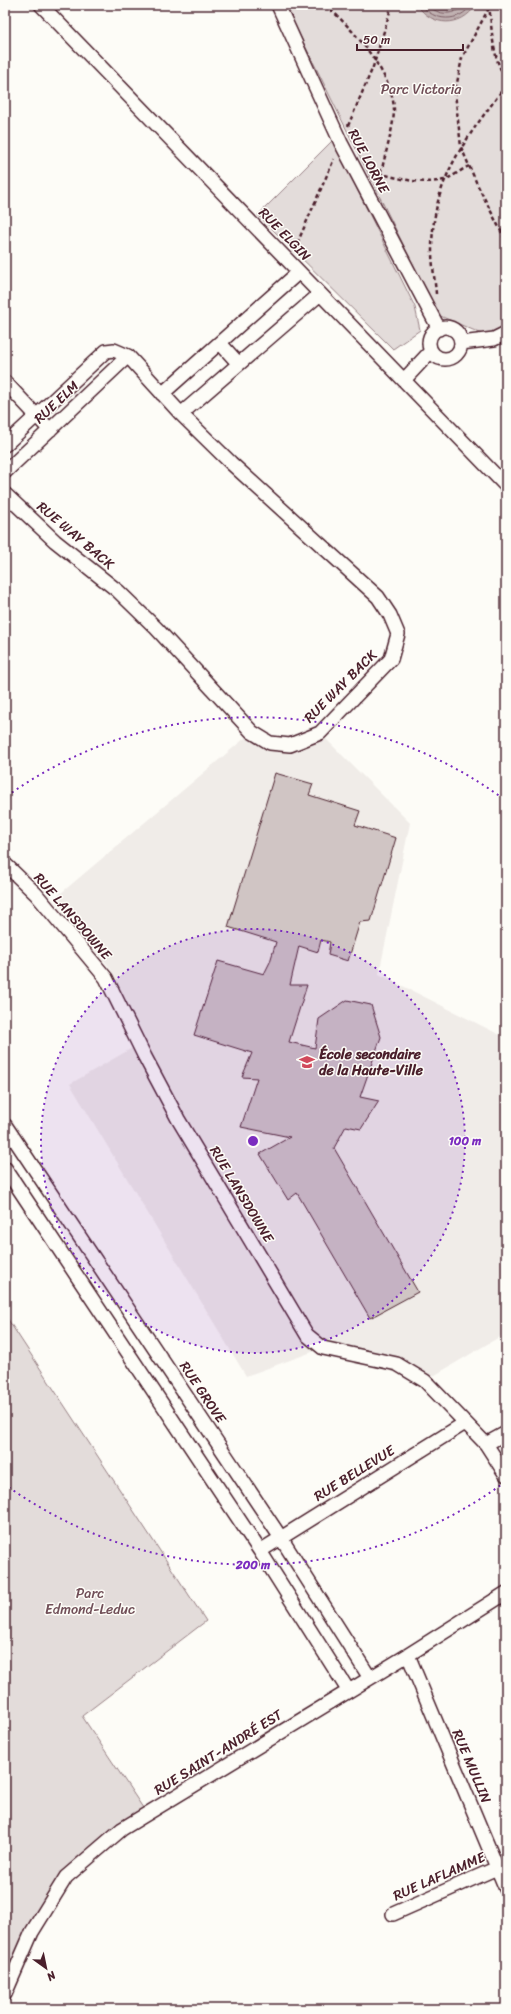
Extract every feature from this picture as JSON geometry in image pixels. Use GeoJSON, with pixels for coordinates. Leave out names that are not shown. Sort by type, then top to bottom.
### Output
{"type":"FeatureCollection","features":[{"type":"Feature","properties":{"kind":"street","name":"RUE ELGIN"},"geometry":{"type":"LineString","coordinates":[[41,5],[506,486]]}},
{"type":"Feature","properties":{"kind":"street","name":"RUE LORNE"},"geometry":{"type":"LineString","coordinates":[[278,5],[341,143],[439,329]]}},
{"type":"Feature","properties":{"kind":"street"},"geometry":{"type":"LineString","coordinates":[[162,394],[299,272]]}},
{"type":"Feature","properties":{"kind":"street"},"geometry":{"type":"LineString","coordinates":[[128,356],[180,414],[320,294]]}},
{"type":"Feature","properties":{"kind":"street"},"geometry":{"type":"LineString","coordinates":[[439,329],[451,329],[460,337],[461,343],[457,355],[451,358],[439,358],[431,351],[430,338],[439,329]]}},
{"type":"Feature","properties":{"kind":"street"},"geometry":{"type":"LineString","coordinates":[[461,343],[494,338],[506,333]]}},
{"type":"Feature","properties":{"kind":"street"},"geometry":{"type":"LineString","coordinates":[[220,343],[238,363]]}},
{"type":"Feature","properties":{"kind":"street","name":"RUE ELM"},"geometry":{"type":"LineString","coordinates":[[5,445],[106,351],[114,350],[128,356],[5,472]]}},
{"type":"Feature","properties":{"kind":"street"},"geometry":{"type":"LineString","coordinates":[[404,380],[431,351]]}},
{"type":"Feature","properties":{"kind":"street"},"geometry":{"type":"LineString","coordinates":[[5,382],[50,430]]}},
{"type":"Feature","properties":{"kind":"street","name":"RUE WAY BACK"},"geometry":{"type":"LineString","coordinates":[[5,494],[55,541],[118,591],[156,628],[252,732],[270,743],[290,745],[320,733],[391,659],[398,634],[390,615],[378,597],[271,500],[180,414]]}},
{"type":"Feature","properties":{"kind":"street","name":"RUE LANSDOWNE"},"geometry":{"type":"LineString","coordinates":[[5,864],[36,894],[106,978],[178,1119],[307,1335],[323,1348],[397,1364],[425,1381],[486,1444],[506,1475]]}},
{"type":"Feature","properties":{"kind":"street","name":"RUE GROVE"},"geometry":{"type":"LineString","coordinates":[[5,1125],[281,1538],[370,1678]]}},
{"type":"Feature","properties":{"kind":"street"},"geometry":{"type":"LineString","coordinates":[[5,1168],[260,1551],[348,1690]]}},
{"type":"Feature","properties":{"kind":"street","name":"RUE BELLEVUE"},"geometry":{"type":"LineString","coordinates":[[260,1551],[465,1422]]}},
{"type":"Feature","properties":{"kind":"street"},"geometry":{"type":"LineString","coordinates":[[486,1444],[506,1433]]}},
{"type":"Feature","properties":{"kind":"street","name":"RUE SAINT-ANDRÉ EST"},"geometry":{"type":"LineString","coordinates":[[5,1994],[32,1932],[66,1877],[122,1829],[348,1690],[408,1655],[506,1593]]}},
{"type":"Feature","properties":{"kind":"street","name":"RUE MULLIN"},"geometry":{"type":"LineString","coordinates":[[408,1655],[506,1889]]}},
{"type":"Feature","properties":{"kind":"street","name":"RUE LAFLAMME"},"geometry":{"type":"LineString","coordinates":[[393,1914],[497,1868]]}},
{"type":"Feature","properties":{"kind":"path"},"geometry":{"type":"LineString","coordinates":[[325,5],[351,30],[375,62],[392,97],[394,112],[382,169],[379,173],[362,182]]}},
{"type":"Feature","properties":{"kind":"path"},"geometry":{"type":"LineString","coordinates":[[489,6],[498,63],[500,70],[506,79]]}},
{"type":"Feature","properties":{"kind":"path"},"geometry":{"type":"LineString","coordinates":[[489,6],[462,58],[455,93],[461,147],[506,241]]}},
{"type":"Feature","properties":{"kind":"path"},"geometry":{"type":"LineString","coordinates":[[437,300],[432,252],[434,218],[441,188],[461,147],[506,85]]}},
{"type":"Feature","properties":{"kind":"path"},"geometry":{"type":"LineString","coordinates":[[379,173],[405,180],[426,182],[445,179],[469,166]]}},
{"type":"Feature","properties":{"kind":"shaded area","name":"École secondaire de la Haute-Ville"},"geometry":{"type":"Polygon","coordinates":[[[252,732],[270,743],[320,733],[410,823],[379,974],[506,1038],[506,1333],[425,1381],[397,1364],[323,1348],[246,1376],[70,1084],[146,1040],[110,968],[54,899],[252,732]]]}},
{"type":"Feature","properties":{"kind":"green space","name":"Parc Victoria"},"geometry":{"type":"Polygon","coordinates":[[[285,5],[506,5],[506,333],[494,339],[438,315],[285,5]]]}},
{"type":"Feature","properties":{"kind":"green space"},"geometry":{"type":"Polygon","coordinates":[[[333,140],[415,307],[420,330],[393,349],[258,215],[333,140]]]}},
{"type":"Feature","properties":{"kind":"green space","name":"Parc Edmond-Leduc"},"geometry":{"type":"Polygon","coordinates":[[[5,1315],[206,1621],[82,1716],[147,1814],[66,1877],[5,1994],[5,1315]]]}},
{"type":"Feature","properties":{"kind":"water"},"geometry":{"type":"Polygon","coordinates":[[[417,5],[476,5],[470,13],[463,18],[446,22],[430,18],[417,5]]]}},
{"type":"Feature","properties":{"kind":"building"},"geometry":{"type":"Polygon","coordinates":[[[275,773],[313,784],[309,795],[360,811],[355,825],[396,838],[371,921],[360,922],[348,961],[328,955],[330,942],[321,940],[318,952],[299,946],[290,985],[307,985],[289,1042],[315,1048],[319,1019],[347,1000],[371,1005],[381,1037],[360,1097],[379,1101],[361,1129],[346,1126],[334,1148],[418,1292],[370,1318],[297,1193],[288,1200],[260,1154],[290,1137],[241,1127],[257,1078],[242,1077],[252,1053],[194,1035],[218,961],[264,974],[270,962],[276,942],[228,927],[275,773]]]}},
{"type":"Feature","properties":{"kind":"place","name":"École secondaire de la Haute-Ville"},"geometry":{"type":"Point","coordinates":[307,1062]}}]}
